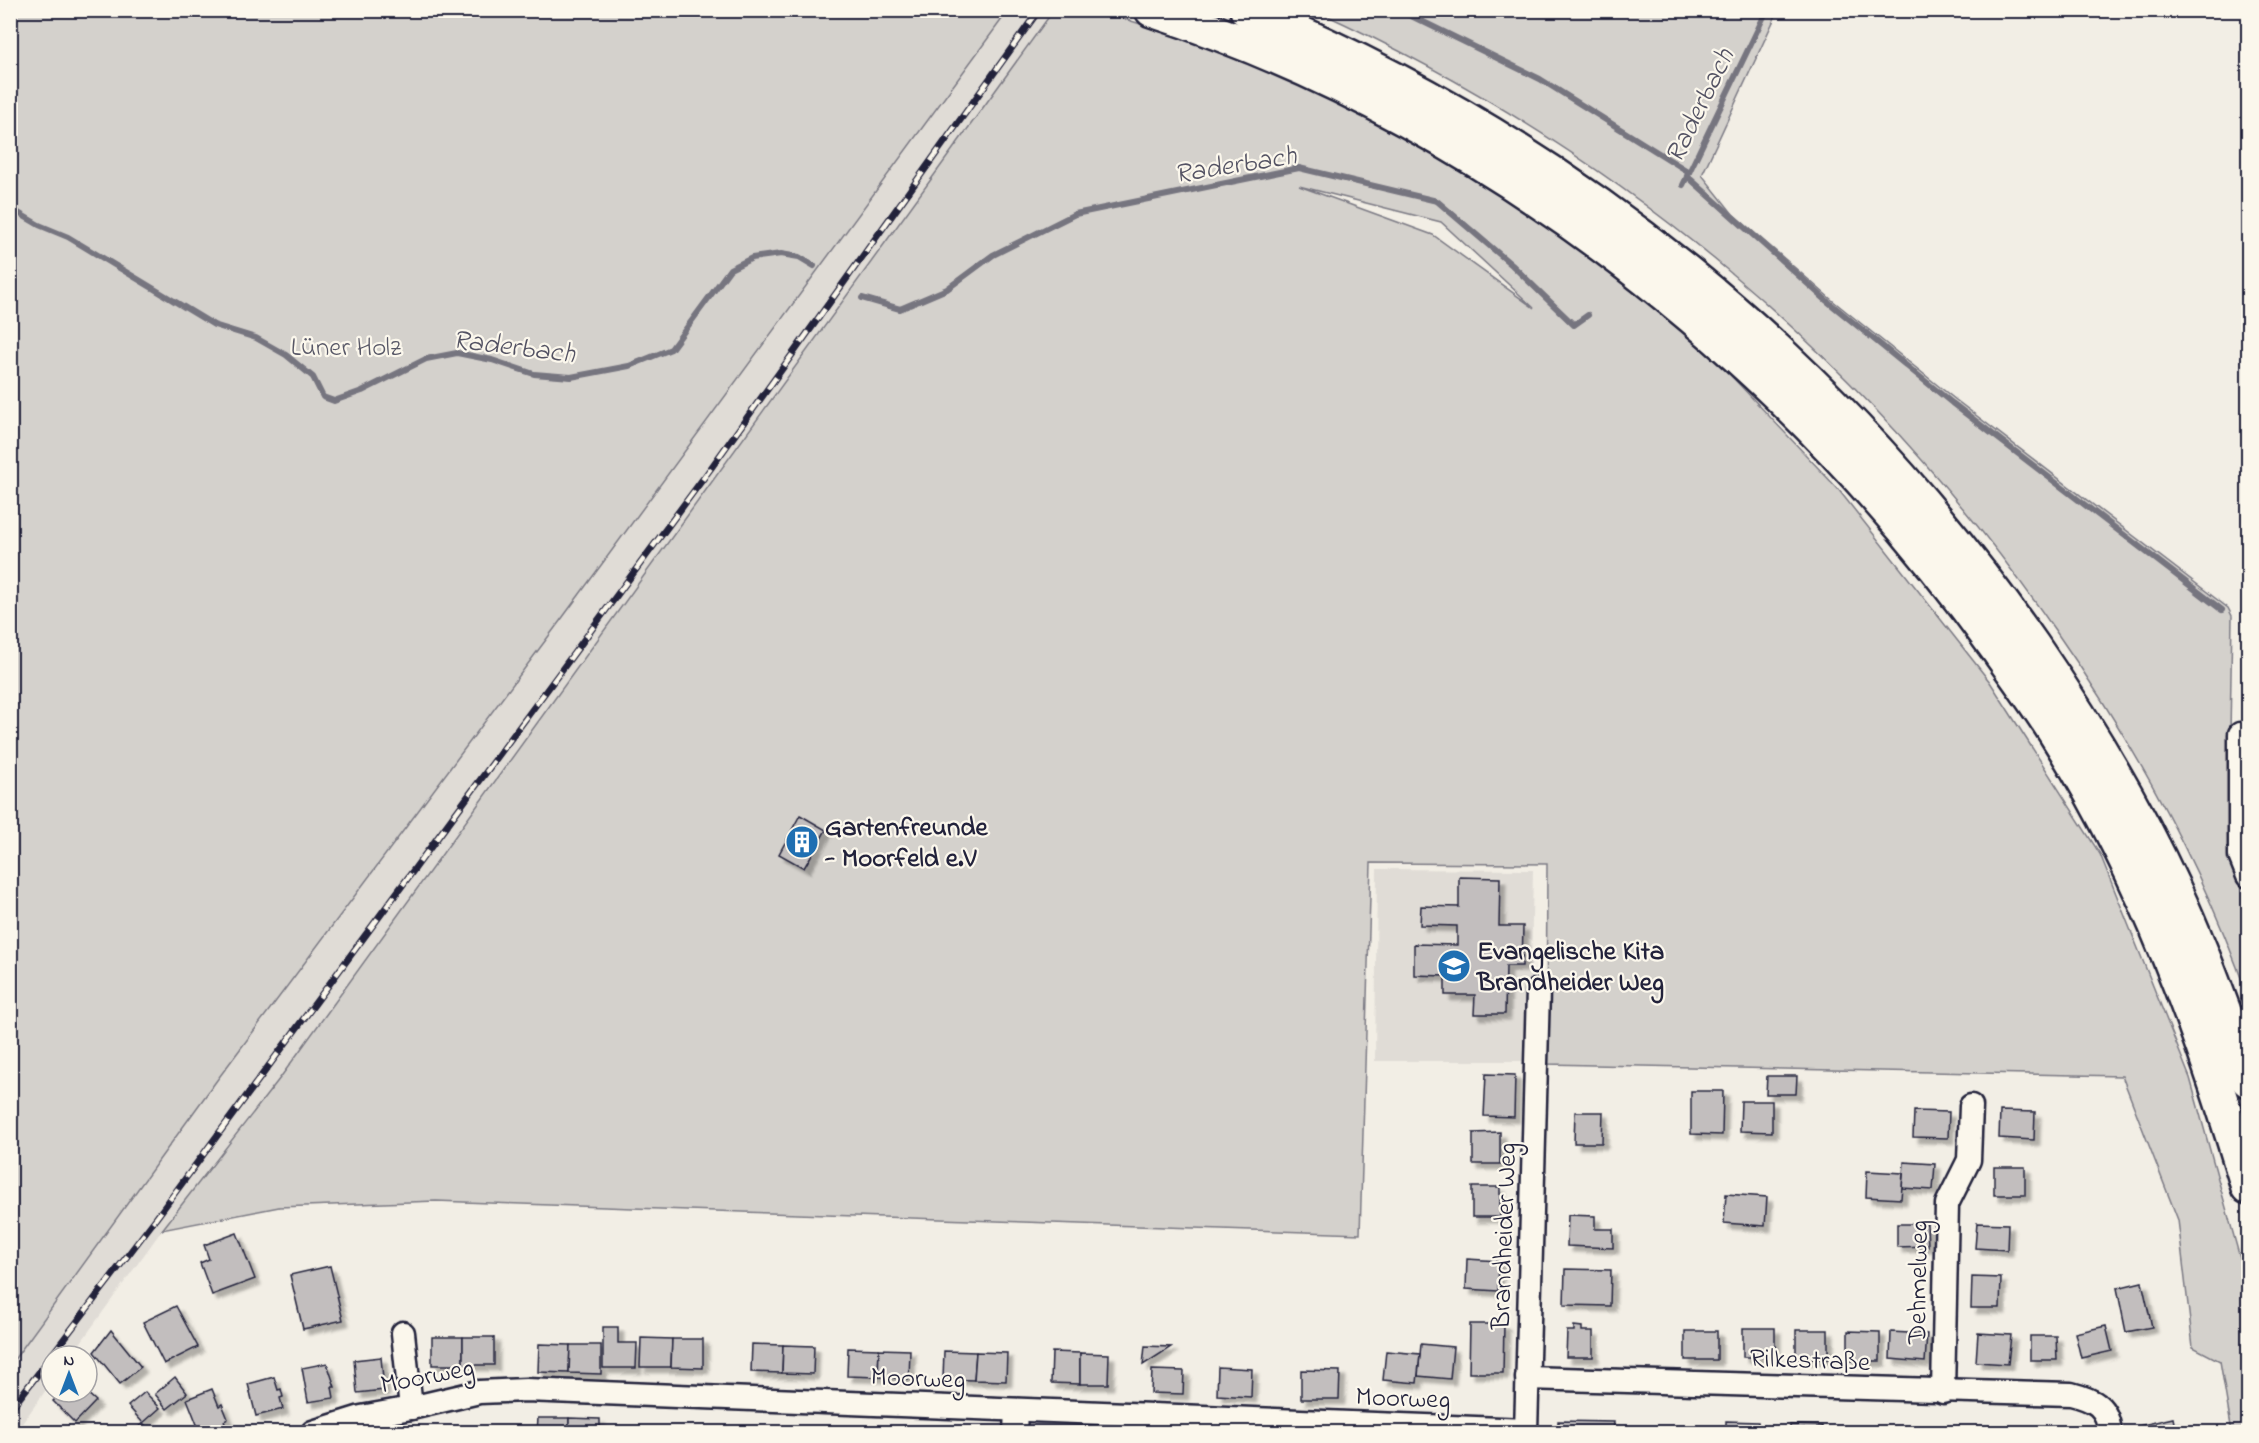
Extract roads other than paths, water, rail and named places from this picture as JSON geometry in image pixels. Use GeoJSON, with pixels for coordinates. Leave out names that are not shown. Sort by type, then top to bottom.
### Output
{"type":"FeatureCollection","features":[{"type":"Feature","properties":{"kind":"highway"},"geometry":{"type":"LineString","coordinates":[[1152,10],[1272,57],[1360,97],[1462,153],[1519,188],[1616,258],[1707,331],[1833,450],[1903,529],[1968,608],[2064,747],[2115,840],[2165,948],[2198,1034],[2248,1187]]}},
{"type":"Feature","properties":{"kind":"highway"},"geometry":{"type":"LineString","coordinates":[[1247,10],[1330,47],[1432,99],[1584,194],[1662,252],[1727,305],[1776,348],[1856,427],[1928,507],[1994,590],[2086,725],[2173,886],[2214,982],[2248,1080]]}},
{"type":"Feature","properties":{"kind":"street"},"geometry":{"type":"LineString","coordinates":[[2240,734],[2240,856],[2248,876]]}},
{"type":"Feature","properties":{"kind":"street","name":"Brandheider Weg"},"geometry":{"type":"LineString","coordinates":[[1526,1431],[1539,990]]}},
{"type":"Feature","properties":{"kind":"street","name":"Dehmelweg"},"geometry":{"type":"LineString","coordinates":[[1943,1392],[1947,1204],[1968,1160],[1971,1106]]}},
{"type":"Feature","properties":{"kind":"street"},"geometry":{"type":"LineString","coordinates":[[403,1333],[411,1408]]}},
{"type":"Feature","properties":{"kind":"street","name":"Rilkestraße"},"geometry":{"type":"LineString","coordinates":[[1527,1378],[2071,1394],[2091,1399],[2102,1408],[2110,1432]]}},
{"type":"Feature","properties":{"kind":"street","name":"Moorweg"},"geometry":{"type":"LineString","coordinates":[[313,1432],[361,1417],[479,1392],[526,1390],[1526,1431]]}},
{"type":"Feature","properties":{"kind":"street"},"geometry":{"type":"LineString","coordinates":[[1015,1432],[1016,1410]]}},
{"type":"Feature","properties":{"kind":"waterway"},"geometry":{"type":"LineString","coordinates":[[1399,10],[1540,79],[1689,172]]}},
{"type":"Feature","properties":{"kind":"waterway","name":"Raderbach"},"geometry":{"type":"LineString","coordinates":[[1683,185],[1767,10]]}},
{"type":"Feature","properties":{"kind":"waterway","name":"Raderbach"},"geometry":{"type":"LineString","coordinates":[[862,298],[900,309],[947,289],[993,255],[1075,214],[1299,168],[1437,201],[1512,265],[1574,325],[1588,315]]}},
{"type":"Feature","properties":{"kind":"waterway"},"geometry":{"type":"LineString","coordinates":[[1687,176],[1827,301],[1952,403],[2222,610]]}},
{"type":"Feature","properties":{"kind":"waterway","name":"Raderbach"},"geometry":{"type":"LineString","coordinates":[[10,208],[39,225],[68,237],[214,325],[256,338],[286,355],[313,377],[323,397],[334,401],[362,391],[426,359],[457,353],[492,360],[534,374],[571,377],[629,366],[671,349],[730,269],[752,258],[781,254],[799,257],[814,266]]}},
{"type":"Feature","properties":{"kind":"railway"},"geometry":{"type":"LineString","coordinates":[[60,1344],[157,1217],[711,468],[1039,10]]}},
{"type":"Feature","properties":{"kind":"railway"},"geometry":{"type":"LineString","coordinates":[[10,1410],[39,1373]]}},
{"type":"Feature","properties":{"kind":"place","name":"Gartenfreunde - Moorfeld e.V"},"geometry":{"type":"Point","coordinates":[802,842]}},
{"type":"Feature","properties":{"kind":"place","name":"Evangelische Kita Brandheider Weg"},"geometry":{"type":"Point","coordinates":[1454,966]}},
{"type":"Feature","properties":{"kind":"park label","name":"Lüner Holz"},"geometry":{"type":"Point","coordinates":[346,346]}}]}
